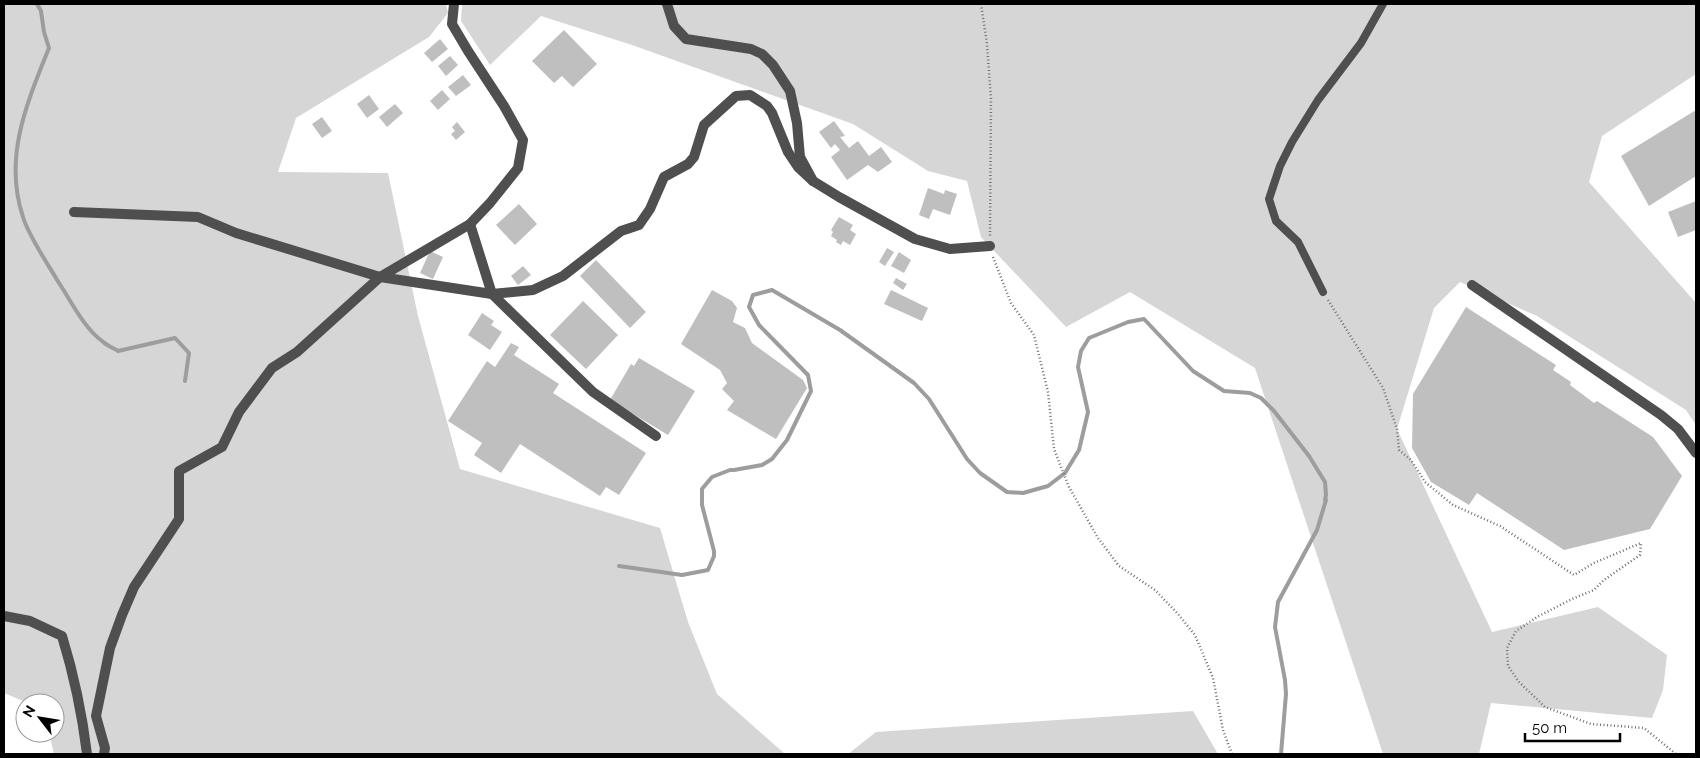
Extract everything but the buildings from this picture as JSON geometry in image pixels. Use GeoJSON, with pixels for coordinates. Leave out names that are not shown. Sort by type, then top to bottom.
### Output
{"type":"FeatureCollection","features":[{"type":"Feature","properties":{"kind":"street"},"geometry":{"type":"LineString","coordinates":[[104,754],[105,748],[96,716],[110,648],[134,587],[179,519],[180,471],[222,447],[239,412],[272,368],[297,352],[380,277],[470,224],[490,203],[518,168],[523,140],[504,106],[452,24],[454,4]]}},
{"type":"Feature","properties":{"kind":"street"},"geometry":{"type":"LineString","coordinates":[[667,4],[674,26],[686,39],[751,49],[762,54],[774,66],[790,91],[797,123],[800,158],[813,181]]}},
{"type":"Feature","properties":{"kind":"street"},"geometry":{"type":"LineString","coordinates":[[74,212],[198,218],[236,233],[380,277],[492,294],[533,290],[564,276],[621,231],[639,225],[650,209],[664,177],[688,164],[694,157],[704,125],[736,96],[750,95],[767,106],[772,113],[788,152],[798,167],[813,181],[915,238],[950,249],[990,246]]}},
{"type":"Feature","properties":{"kind":"street"},"geometry":{"type":"LineString","coordinates":[[470,224],[492,294],[593,392],[656,436]]}},
{"type":"Feature","properties":{"kind":"street"},"geometry":{"type":"LineString","coordinates":[[1472,285],[1661,415],[1678,429],[1696,453]]}},
{"type":"Feature","properties":{"kind":"street"},"geometry":{"type":"LineString","coordinates":[[4,616],[30,622],[62,636],[75,679],[87,754]]}},
{"type":"Feature","properties":{"kind":"lane"},"geometry":{"type":"LineString","coordinates":[[1323,292],[1298,242],[1276,221],[1269,199],[1280,166],[1292,142],[1318,100],[1361,43],[1383,4]]}},
{"type":"Feature","properties":{"kind":"path"},"geometry":{"type":"LineString","coordinates":[[981,4],[987,44],[991,99],[990,246],[1011,303],[1034,335],[1048,392],[1054,449],[1069,487],[1098,538],[1119,566],[1155,590],[1195,635],[1213,678],[1223,730],[1232,754]]}},
{"type":"Feature","properties":{"kind":"path"},"geometry":{"type":"LineString","coordinates":[[1323,292],[1383,388],[1397,429],[1399,450],[1412,460],[1425,482],[1453,506],[1500,526],[1574,575],[1594,563],[1641,544],[1640,554],[1604,580],[1594,590],[1537,617],[1516,631],[1507,648],[1508,666],[1519,682],[1545,707],[1591,724],[1644,728],[1676,754]]}},
{"type":"Feature","properties":{"kind":"shaded area"},"geometry":{"type":"Polygon","coordinates":[[[4,4],[446,4],[448,13],[429,37],[296,118],[278,172],[388,173],[418,316],[460,469],[660,528],[688,622],[717,694],[785,754],[54,754],[51,743],[65,743],[65,693],[15,693],[15,698],[4,693],[4,4]]]}},
{"type":"Feature","properties":{"kind":"shaded area"},"geometry":{"type":"Polygon","coordinates":[[[462,4],[1696,4],[1696,74],[1602,136],[1589,182],[1696,303],[1696,425],[1686,410],[1537,316],[1460,282],[1434,308],[1397,429],[1492,632],[1598,607],[1667,655],[1663,690],[1652,718],[1491,703],[1479,754],[1383,754],[1255,368],[1130,292],[1066,327],[981,237],[967,181],[928,171],[853,124],[632,45],[541,16],[490,65],[461,21],[462,4]]]}},
{"type":"Feature","properties":{"kind":"shaded area"},"geometry":{"type":"Polygon","coordinates":[[[1193,711],[1218,754],[848,754],[876,732],[1193,711]]]}},
{"type":"Feature","properties":{"kind":"waterway"},"geometry":{"type":"LineString","coordinates":[[37,4],[41,11],[44,32],[49,48],[26,110],[17,152],[17,195],[26,225],[73,306],[95,336],[118,351],[175,338],[189,353],[185,381]]}},
{"type":"Feature","properties":{"kind":"waterway"},"geometry":{"type":"LineString","coordinates":[[619,566],[682,575],[708,570],[714,556],[714,551],[702,505],[702,489],[712,477],[730,470],[762,465],[772,459],[787,440],[811,391],[808,375],[759,325],[749,307],[753,295],[772,290],[840,330],[914,383],[929,399],[967,459],[980,473],[1007,492],[1023,493],[1048,486],[1065,473],[1079,450],[1088,412],[1078,367],[1081,351],[1089,338],[1128,322],[1144,319],[1193,371],[1224,391],[1250,393],[1261,398],[1274,411],[1309,456],[1325,482],[1326,500],[1317,530],[1278,602],[1275,627],[1286,694],[1281,754]]}}]}
